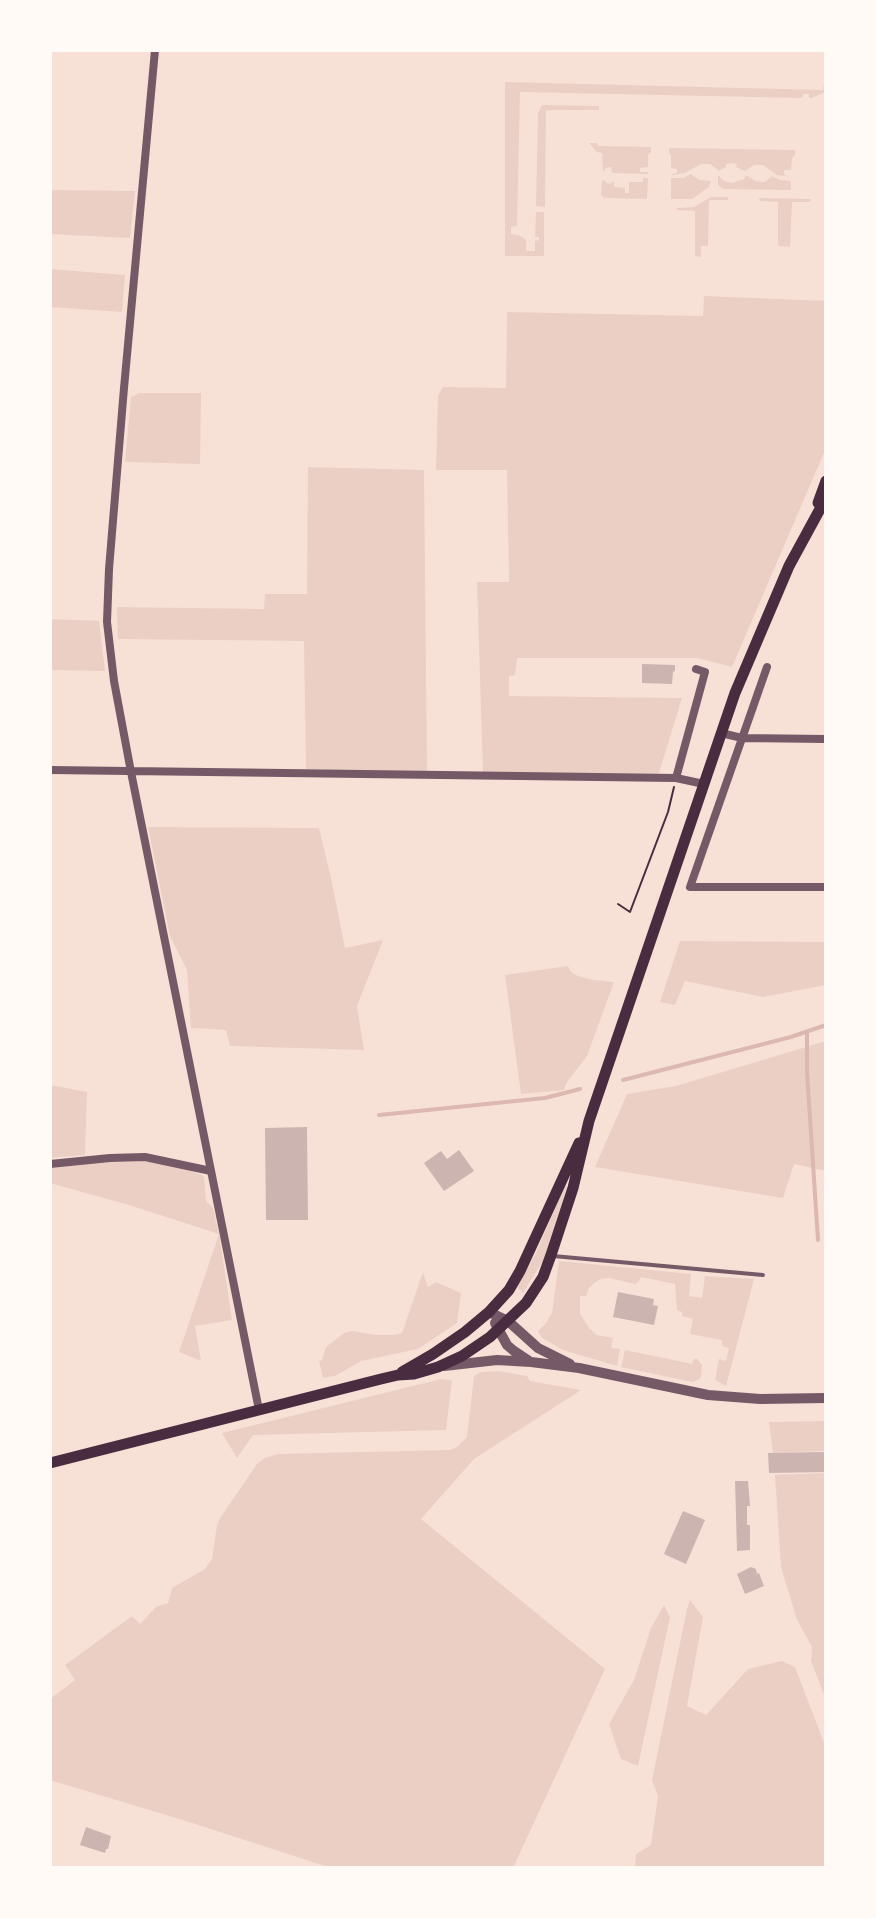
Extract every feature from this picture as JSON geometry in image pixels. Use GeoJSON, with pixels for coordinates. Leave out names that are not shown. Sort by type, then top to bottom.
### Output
{"type":"FeatureCollection","features":[{"type":"Feature","properties":{"kind":"main road"},"geometry":{"type":"LineString","coordinates":[[811,523],[826,481]]}},
{"type":"Feature","properties":{"kind":"main road"},"geometry":{"type":"LineString","coordinates":[[50,1463],[438,1367],[462,1356],[504,1325],[526,1303],[543,1277],[551,1255],[573,1188],[589,1121],[735,693],[789,566],[826,498]]}},
{"type":"Feature","properties":{"kind":"main road"},"geometry":{"type":"LineString","coordinates":[[398,1375],[433,1354],[489,1312],[509,1290],[589,1121]]}},
{"type":"Feature","properties":{"kind":"street"},"geometry":{"type":"LineString","coordinates":[[155,50],[106,604],[114,681],[131,772],[259,1410]]}},
{"type":"Feature","properties":{"kind":"street"},"geometry":{"type":"LineString","coordinates":[[767,667],[690,887],[826,887]]}},
{"type":"Feature","properties":{"kind":"street"},"geometry":{"type":"LineString","coordinates":[[676,778],[705,672],[696,669]]}},
{"type":"Feature","properties":{"kind":"street"},"geometry":{"type":"LineString","coordinates":[[721,733],[742,738],[826,739]]}},
{"type":"Feature","properties":{"kind":"street"},"geometry":{"type":"LineString","coordinates":[[50,770],[676,778],[704,784]]}},
{"type":"Feature","properties":{"kind":"street"},"geometry":{"type":"LineString","coordinates":[[50,1164],[145,1157],[211,1171]]}},
{"type":"Feature","properties":{"kind":"street"},"geometry":{"type":"LineString","coordinates":[[489,1312],[538,1348],[579,1368]]}},
{"type":"Feature","properties":{"kind":"street"},"geometry":{"type":"LineString","coordinates":[[504,1325],[503,1338],[514,1351],[531,1362]]}},
{"type":"Feature","properties":{"kind":"street"},"geometry":{"type":"LineString","coordinates":[[438,1367],[497,1360],[531,1362],[579,1368],[728,1398],[826,1398]]}},
{"type":"Feature","properties":{"kind":"lane"},"geometry":{"type":"LineString","coordinates":[[551,1255],[763,1275]]}},
{"type":"Feature","properties":{"kind":"path"},"geometry":{"type":"LineString","coordinates":[[618,904],[630,912],[668,812],[676,778]]}},
{"type":"Feature","properties":{"kind":"shaded area"},"geometry":{"type":"Polygon","coordinates":[[[505,82],[823,90],[826,84],[826,92],[811,98],[809,94],[803,94],[802,98],[520,92],[517,226],[511,227],[511,234],[524,238],[526,251],[535,251],[535,241],[539,240],[535,237],[536,212],[544,212],[544,256],[505,256],[505,82]]]}},
{"type":"Feature","properties":{"kind":"shaded area"},"geometry":{"type":"Polygon","coordinates":[[[542,105],[599,106],[599,110],[546,110],[545,207],[536,206],[538,113],[542,105]]]}},
{"type":"Feature","properties":{"kind":"shaded area"},"geometry":{"type":"Polygon","coordinates":[[[589,143],[597,143],[598,146],[651,147],[648,167],[640,168],[640,172],[648,174],[612,173],[611,167],[603,172],[602,153],[589,143]]]}},
{"type":"Feature","properties":{"kind":"shaded area"},"geometry":{"type":"Polygon","coordinates":[[[669,148],[795,150],[795,155],[791,170],[784,170],[784,175],[791,177],[777,175],[763,165],[754,165],[745,171],[731,163],[719,171],[710,164],[701,164],[685,173],[673,175],[677,169],[671,168],[669,148]]]}},
{"type":"Feature","properties":{"kind":"shaded area"},"geometry":{"type":"Polygon","coordinates":[[[691,174],[699,180],[711,181],[709,187],[692,199],[671,199],[671,178],[691,174]]]}},
{"type":"Feature","properties":{"kind":"shaded area"},"geometry":{"type":"Polygon","coordinates":[[[718,175],[732,183],[744,179],[746,175],[757,182],[765,182],[772,176],[791,181],[791,190],[723,189],[718,185],[718,175]]]}},
{"type":"Feature","properties":{"kind":"shaded area"},"geometry":{"type":"Polygon","coordinates":[[[643,178],[648,178],[647,199],[605,198],[601,195],[603,180],[609,184],[614,181],[614,187],[625,188],[625,193],[629,193],[629,182],[643,182],[643,178]]]}},
{"type":"Feature","properties":{"kind":"shaded area"},"geometry":{"type":"Polygon","coordinates":[[[50,190],[135,191],[130,238],[50,234],[50,190]]]}},
{"type":"Feature","properties":{"kind":"shaded area"},"geometry":{"type":"Polygon","coordinates":[[[711,197],[728,197],[728,200],[709,200],[708,246],[701,246],[701,257],[695,256],[695,211],[677,208],[694,207],[711,197]]]}},
{"type":"Feature","properties":{"kind":"shaded area"},"geometry":{"type":"Polygon","coordinates":[[[759,198],[811,199],[810,202],[792,202],[790,247],[778,246],[778,202],[760,201],[759,198]]]}},
{"type":"Feature","properties":{"kind":"shaded area"},"geometry":{"type":"Polygon","coordinates":[[[50,269],[125,275],[122,312],[50,307],[50,269]]]}},
{"type":"Feature","properties":{"kind":"shaded area"},"geometry":{"type":"Polygon","coordinates":[[[704,296],[826,301],[826,448],[732,667],[698,658],[517,658],[515,675],[509,676],[509,696],[682,698],[658,776],[483,773],[477,582],[509,582],[507,470],[436,470],[438,396],[443,387],[506,388],[507,312],[703,316],[704,296]]]}},
{"type":"Feature","properties":{"kind":"shaded area"},"geometry":{"type":"Polygon","coordinates":[[[139,393],[201,393],[200,464],[125,462],[131,397],[139,393]]]}},
{"type":"Feature","properties":{"kind":"shaded area"},"geometry":{"type":"Polygon","coordinates":[[[308,467],[424,470],[427,771],[306,769],[304,641],[118,639],[117,607],[264,609],[265,594],[307,594],[308,467]]]}},
{"type":"Feature","properties":{"kind":"shaded area"},"geometry":{"type":"Polygon","coordinates":[[[50,619],[99,621],[105,671],[50,670],[50,619]]]}},
{"type":"Feature","properties":{"kind":"shaded area"},"geometry":{"type":"Polygon","coordinates":[[[148,827],[319,828],[345,948],[383,940],[357,1006],[364,1050],[230,1046],[226,1030],[191,1028],[187,970],[170,936],[148,827]]]}},
{"type":"Feature","properties":{"kind":"shaded area"},"geometry":{"type":"Polygon","coordinates":[[[680,941],[826,942],[826,985],[763,997],[685,981],[675,1005],[660,1002],[680,941]]]}},
{"type":"Feature","properties":{"kind":"shaded area"},"geometry":{"type":"Polygon","coordinates":[[[568,966],[578,976],[614,982],[587,1056],[564,1090],[521,1094],[505,975],[568,966]]]}},
{"type":"Feature","properties":{"kind":"shaded area"},"geometry":{"type":"Polygon","coordinates":[[[826,1041],[826,1171],[794,1164],[783,1198],[595,1167],[627,1094],[676,1086],[826,1041]]]}},
{"type":"Feature","properties":{"kind":"shaded area"},"geometry":{"type":"Polygon","coordinates":[[[50,1085],[87,1092],[85,1155],[50,1158],[50,1085]]]}},
{"type":"Feature","properties":{"kind":"shaded area"},"geometry":{"type":"Polygon","coordinates":[[[142,1161],[178,1166],[204,1176],[206,1201],[213,1208],[219,1234],[50,1183],[50,1168],[96,1162],[142,1161]]]}},
{"type":"Feature","properties":{"kind":"shaded area"},"geometry":{"type":"Polygon","coordinates":[[[567,1186],[544,1259],[523,1293],[517,1287],[567,1186]]]}},
{"type":"Feature","properties":{"kind":"shaded area"},"geometry":{"type":"Polygon","coordinates":[[[219,1234],[232,1320],[195,1326],[201,1361],[179,1352],[219,1234]]]}},
{"type":"Feature","properties":{"kind":"shaded area"},"geometry":{"type":"Polygon","coordinates":[[[559,1261],[691,1274],[689,1296],[702,1298],[705,1276],[754,1279],[726,1386],[715,1380],[719,1359],[726,1361],[729,1348],[722,1346],[722,1340],[690,1334],[693,1319],[682,1316],[682,1312],[677,1310],[675,1284],[641,1277],[635,1284],[601,1279],[589,1288],[586,1296],[580,1296],[580,1314],[590,1329],[597,1335],[613,1338],[611,1348],[620,1349],[617,1366],[563,1350],[542,1338],[538,1331],[552,1313],[559,1261]]]}},
{"type":"Feature","properties":{"kind":"shaded area"},"geometry":{"type":"Polygon","coordinates":[[[423,1272],[428,1287],[436,1282],[461,1293],[457,1323],[418,1349],[361,1361],[335,1376],[323,1378],[319,1361],[326,1347],[344,1333],[402,1333],[423,1272]]]}},
{"type":"Feature","properties":{"kind":"shaded area"},"geometry":{"type":"Polygon","coordinates":[[[625,1350],[692,1364],[697,1359],[702,1365],[701,1377],[692,1382],[621,1367],[625,1350]]]}},
{"type":"Feature","properties":{"kind":"shaded area"},"geometry":{"type":"Polygon","coordinates":[[[498,1371],[527,1376],[530,1381],[581,1390],[474,1459],[421,1519],[605,1669],[513,1868],[331,1868],[50,1780],[50,1699],[75,1680],[65,1665],[132,1616],[140,1624],[156,1607],[168,1603],[172,1588],[205,1569],[212,1559],[220,1518],[257,1464],[278,1454],[450,1450],[467,1437],[474,1376],[481,1372],[498,1371]]]}},
{"type":"Feature","properties":{"kind":"shaded area"},"geometry":{"type":"Polygon","coordinates":[[[441,1379],[452,1380],[446,1430],[253,1435],[237,1458],[222,1433],[441,1379]]]}},
{"type":"Feature","properties":{"kind":"shaded area"},"geometry":{"type":"Polygon","coordinates":[[[826,1421],[826,1451],[773,1453],[769,1422],[826,1421]]]}},
{"type":"Feature","properties":{"kind":"shaded area"},"geometry":{"type":"Polygon","coordinates":[[[826,1473],[826,1700],[811,1661],[812,1647],[797,1620],[781,1567],[775,1475],[826,1473]]]}},
{"type":"Feature","properties":{"kind":"shaded area"},"geometry":{"type":"Polygon","coordinates":[[[690,1600],[703,1617],[687,1706],[706,1715],[748,1669],[782,1661],[795,1667],[826,1748],[826,1868],[635,1868],[636,1854],[651,1845],[658,1796],[652,1780],[690,1600]]]}},
{"type":"Feature","properties":{"kind":"shaded area"},"geometry":{"type":"Polygon","coordinates":[[[664,1605],[670,1617],[638,1766],[621,1759],[609,1724],[634,1680],[651,1628],[664,1605]]]}},
{"type":"Feature","properties":{"kind":"building"},"geometry":{"type":"Polygon","coordinates":[[[642,664],[675,665],[672,684],[642,683],[642,664]]]}},
{"type":"Feature","properties":{"kind":"building"},"geometry":{"type":"Polygon","coordinates":[[[307,1127],[308,1220],[266,1220],[265,1128],[307,1127]]]}},
{"type":"Feature","properties":{"kind":"building"},"geometry":{"type":"Polygon","coordinates":[[[459,1150],[474,1171],[444,1191],[424,1163],[441,1151],[447,1159],[459,1150]]]}},
{"type":"Feature","properties":{"kind":"building"},"geometry":{"type":"Polygon","coordinates":[[[618,1292],[654,1299],[653,1305],[658,1306],[654,1325],[613,1317],[618,1292]]]}},
{"type":"Feature","properties":{"kind":"building"},"geometry":{"type":"Polygon","coordinates":[[[826,1452],[826,1472],[769,1473],[768,1453],[826,1452]]]}},
{"type":"Feature","properties":{"kind":"building"},"geometry":{"type":"Polygon","coordinates":[[[735,1481],[748,1481],[750,1550],[737,1551],[735,1481]]]}},
{"type":"Feature","properties":{"kind":"building"},"geometry":{"type":"Polygon","coordinates":[[[683,1511],[705,1520],[686,1564],[664,1554],[683,1511]]]}},
{"type":"Feature","properties":{"kind":"building"},"geometry":{"type":"Polygon","coordinates":[[[751,1567],[759,1573],[764,1586],[745,1594],[737,1574],[751,1567]]]}},
{"type":"Feature","properties":{"kind":"building"},"geometry":{"type":"Polygon","coordinates":[[[86,1827],[111,1836],[105,1853],[80,1845],[86,1827]]]}},
{"type":"Feature","properties":{"kind":"waterway"},"geometry":{"type":"LineString","coordinates":[[623,1080],[791,1037],[826,1025]]}},
{"type":"Feature","properties":{"kind":"waterway"},"geometry":{"type":"LineString","coordinates":[[807,1032],[818,1240]]}},
{"type":"Feature","properties":{"kind":"waterway"},"geometry":{"type":"LineString","coordinates":[[379,1115],[545,1098],[580,1089]]}}]}
